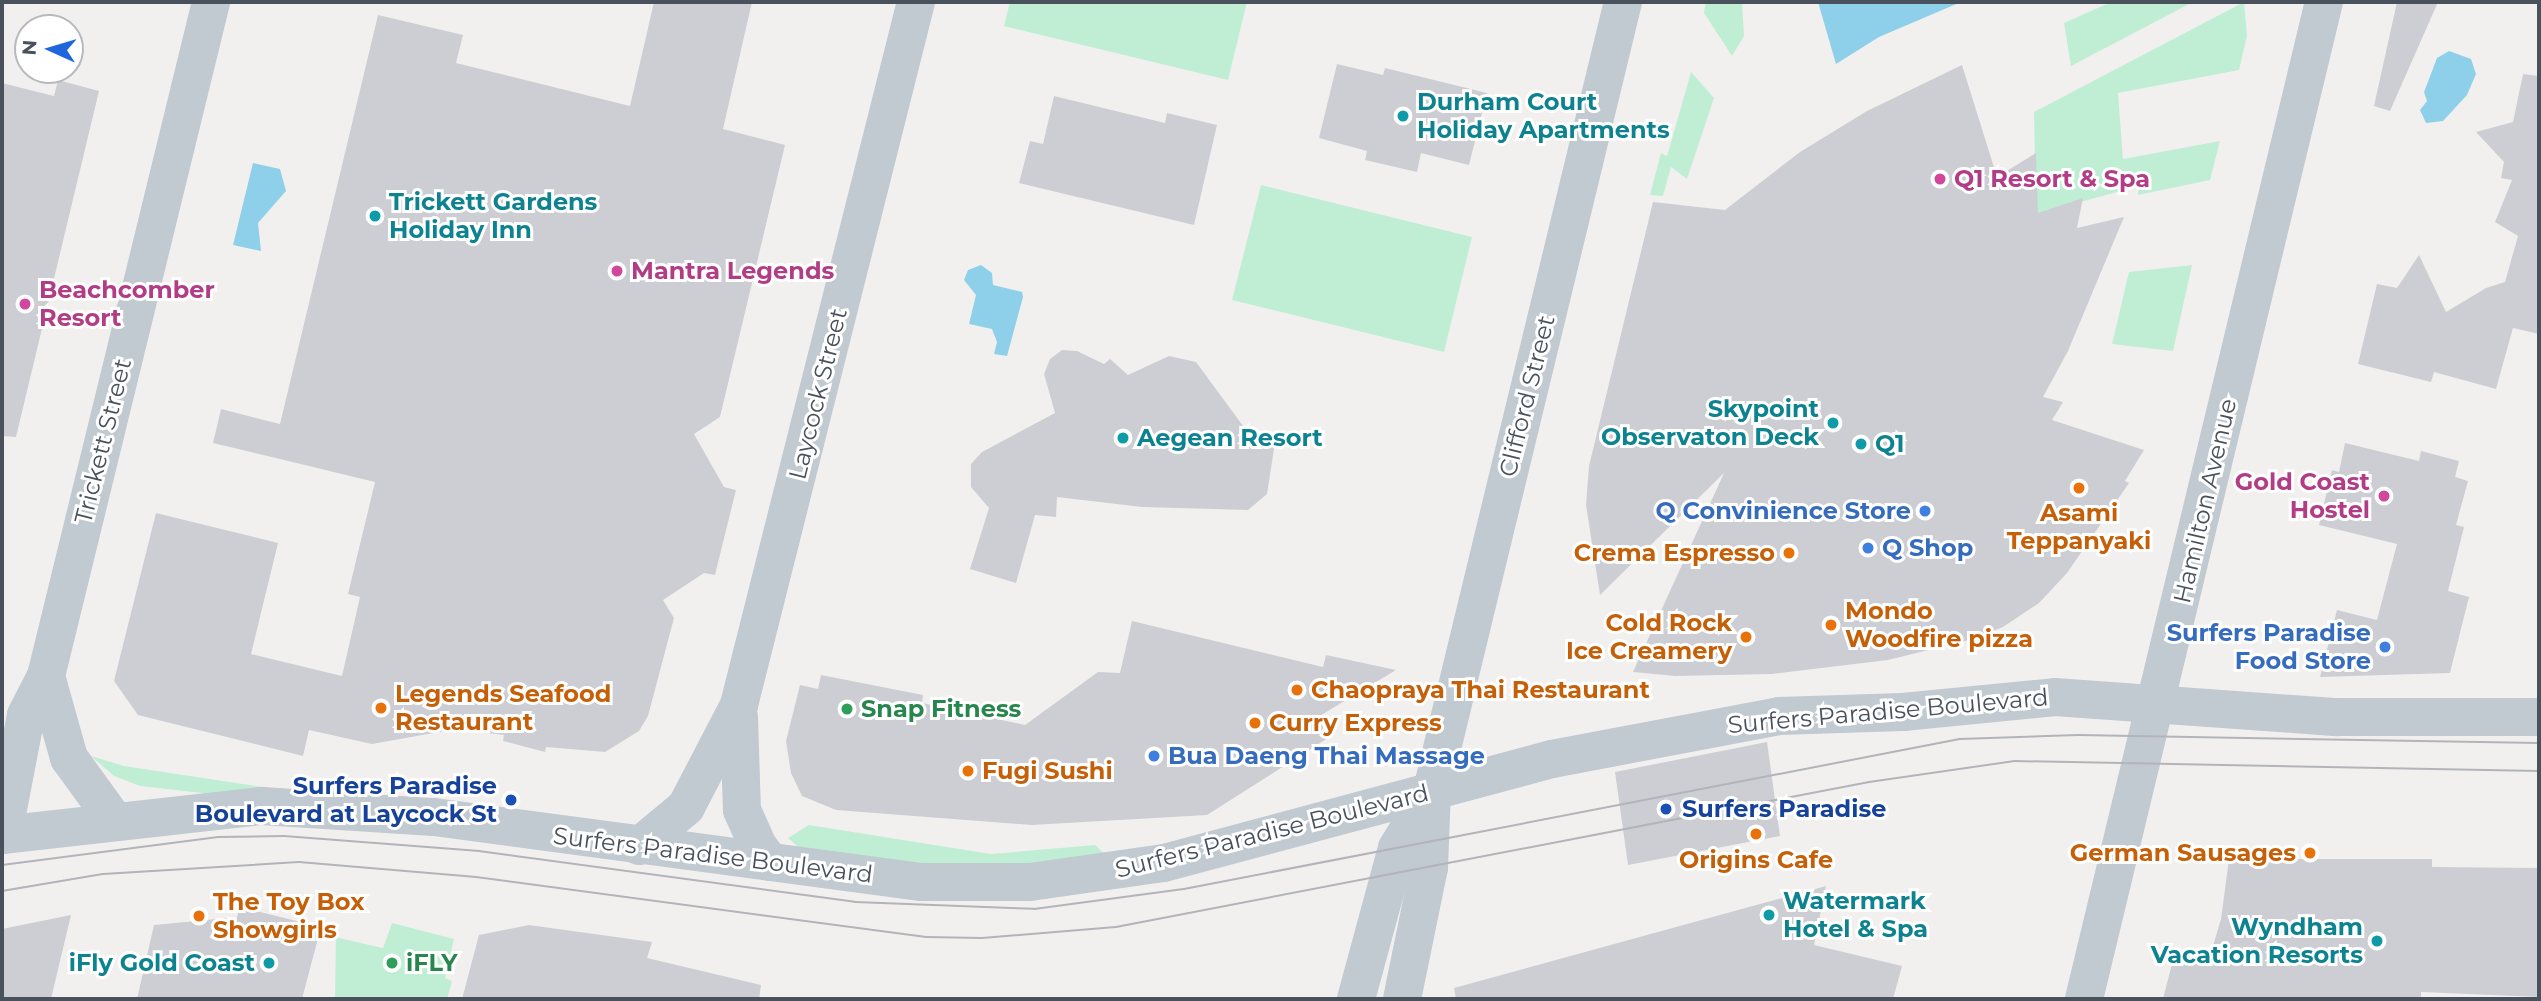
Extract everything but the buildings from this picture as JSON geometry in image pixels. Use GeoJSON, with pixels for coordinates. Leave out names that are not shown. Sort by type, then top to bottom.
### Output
{"type":"FeatureCollection","features":[{"type":"Feature","properties":{"kind":"street","name":"Trickett Street"},"geometry":{"type":"LineString","coordinates":[[3,835],[26,715],[46,676],[211,2]]}},
{"type":"Feature","properties":{"kind":"street","name":"Laycock Street"},"geometry":{"type":"LineString","coordinates":[[639,846],[686,807],[739,705],[916,2]]}},
{"type":"Feature","properties":{"kind":"street","name":"Clifford Street"},"geometry":{"type":"LineString","coordinates":[[1402,999],[1429,868],[1432,790],[1623,2]]}},
{"type":"Feature","properties":{"kind":"street","name":"Hamilton Avenue"},"geometry":{"type":"LineString","coordinates":[[2084,999],[2324,2]]}},
{"type":"Feature","properties":{"kind":"street","name":"Trickett Street"},"geometry":{"type":"LineString","coordinates":[[46,676],[69,758],[114,820]]}},
{"type":"Feature","properties":{"kind":"street","name":"Surfers Paradise Boulevard"},"geometry":{"type":"LineString","coordinates":[[3,835],[114,820],[261,806],[434,817],[639,846],[963,884],[1089,876],[1164,863],[1552,759],[1767,718],[1903,712],[2055,697],[2157,701],[2337,717],[2539,717]]}},
{"type":"Feature","properties":{"kind":"street","name":"Laycock Street"},"geometry":{"type":"LineString","coordinates":[[739,705],[742,810],[758,846],[770,862]]}},
{"type":"Feature","properties":{"kind":"street","name":"Clifford Street"},"geometry":{"type":"LineString","coordinates":[[1356,999],[1397,848],[1432,790]]}},
{"type":"Feature","properties":{"kind":"green space"},"geometry":{"type":"Polygon","coordinates":[[[1010,2],[1247,2],[1228,80],[1004,26],[1010,2]]]}},
{"type":"Feature","properties":{"kind":"green space"},"geometry":{"type":"Polygon","coordinates":[[[1706,2],[1742,2],[1744,36],[1732,56],[1704,13],[1706,2]]]}},
{"type":"Feature","properties":{"kind":"green space"},"geometry":{"type":"Polygon","coordinates":[[[2111,2],[2193,2],[2071,66],[2064,23],[2111,2]]]}},
{"type":"Feature","properties":{"kind":"green space"},"geometry":{"type":"Polygon","coordinates":[[[2244,2],[2247,36],[2239,70],[2118,93],[2123,159],[2220,141],[2210,180],[2138,195],[2139,173],[2121,175],[2121,191],[2036,214],[2034,112],[2244,2]]]}},
{"type":"Feature","properties":{"kind":"green space"},"geometry":{"type":"Polygon","coordinates":[[[1691,72],[1714,98],[1687,179],[1671,167],[1663,196],[1650,195],[1661,153],[1667,156],[1691,72]]]}},
{"type":"Feature","properties":{"kind":"green space"},"geometry":{"type":"Polygon","coordinates":[[[1261,185],[1472,237],[1444,352],[1232,300],[1261,185]]]}},
{"type":"Feature","properties":{"kind":"green space"},"geometry":{"type":"Polygon","coordinates":[[[2192,265],[2173,351],[2112,344],[2129,272],[2192,265]]]}},
{"type":"Feature","properties":{"kind":"green space"},"geometry":{"type":"Polygon","coordinates":[[[91,756],[124,766],[276,789],[210,794],[140,786],[114,776],[91,756]]]}},
{"type":"Feature","properties":{"kind":"green space"},"geometry":{"type":"Polygon","coordinates":[[[809,825],[991,854],[1095,845],[1111,860],[980,870],[803,851],[788,838],[809,825]]]}},
{"type":"Feature","properties":{"kind":"green space","name":"iFLY"},"geometry":{"type":"Polygon","coordinates":[[[392,923],[454,939],[445,978],[452,981],[447,999],[335,999],[336,929],[339,938],[383,948],[392,923]]]}},
{"type":"Feature","properties":{"kind":"water"},"geometry":{"type":"Polygon","coordinates":[[[1818,2],[1961,2],[1879,37],[1836,64],[1818,2]]]}},
{"type":"Feature","properties":{"kind":"water"},"geometry":{"type":"Polygon","coordinates":[[[2449,51],[2471,59],[2476,74],[2467,95],[2443,121],[2426,123],[2420,110],[2427,101],[2424,92],[2437,58],[2449,51]]]}},
{"type":"Feature","properties":{"kind":"water"},"geometry":{"type":"Polygon","coordinates":[[[253,163],[280,169],[286,191],[258,223],[261,251],[233,245],[253,163]]]}},
{"type":"Feature","properties":{"kind":"water"},"geometry":{"type":"Polygon","coordinates":[[[981,265],[992,273],[993,285],[1022,292],[1023,297],[1007,356],[994,354],[997,342],[992,329],[969,324],[976,295],[964,280],[968,270],[981,265]]]}},
{"type":"Feature","properties":{"kind":"tram line"},"geometry":{"type":"LineString","coordinates":[[2,865],[218,837],[284,836],[479,851],[855,902],[1034,909],[1184,889],[1960,739],[2078,735],[2539,743]]}},
{"type":"Feature","properties":{"kind":"tram line"},"geometry":{"type":"LineString","coordinates":[[2,891],[103,874],[299,862],[476,877],[926,937],[982,938],[1116,927],[1869,782],[2014,761],[2539,771]]}},
{"type":"Feature","properties":{"kind":"place","name":"Durham Court Holiday Apartments"},"geometry":{"type":"Point","coordinates":[1403,116]}},
{"type":"Feature","properties":{"kind":"place","name":"Q1 Resort & Spa"},"geometry":{"type":"Point","coordinates":[1940,179]}},
{"type":"Feature","properties":{"kind":"place","name":"Trickett Gardens Holiday Inn"},"geometry":{"type":"Point","coordinates":[375,216]}},
{"type":"Feature","properties":{"kind":"place","name":"Mantra Legends"},"geometry":{"type":"Point","coordinates":[617,271]}},
{"type":"Feature","properties":{"kind":"place","name":"Beachcomber Resort"},"geometry":{"type":"Point","coordinates":[25,304]}},
{"type":"Feature","properties":{"kind":"place","name":"Skypoint Observaton Deck"},"geometry":{"type":"Point","coordinates":[1833,423]}},
{"type":"Feature","properties":{"kind":"place","name":"Aegean Resort"},"geometry":{"type":"Point","coordinates":[1123,438]}},
{"type":"Feature","properties":{"kind":"place","name":"Q1"},"geometry":{"type":"Point","coordinates":[1861,444]}},
{"type":"Feature","properties":{"kind":"place","name":"Asami Teppanyaki"},"geometry":{"type":"Point","coordinates":[2079,488]}},
{"type":"Feature","properties":{"kind":"place","name":"Gold Coast Hostel"},"geometry":{"type":"Point","coordinates":[2384,496]}},
{"type":"Feature","properties":{"kind":"place","name":"Q Convinience Store"},"geometry":{"type":"Point","coordinates":[1925,511]}},
{"type":"Feature","properties":{"kind":"place","name":"Q Shop"},"geometry":{"type":"Point","coordinates":[1868,548]}},
{"type":"Feature","properties":{"kind":"place","name":"Crema Espresso"},"geometry":{"type":"Point","coordinates":[1789,553]}},
{"type":"Feature","properties":{"kind":"place","name":"Mondo Woodfire pizza"},"geometry":{"type":"Point","coordinates":[1831,625]}},
{"type":"Feature","properties":{"kind":"place","name":"Cold Rock Ice Creamery"},"geometry":{"type":"Point","coordinates":[1746,637]}},
{"type":"Feature","properties":{"kind":"place","name":"Surfers Paradise Food Store"},"geometry":{"type":"Point","coordinates":[2385,647]}},
{"type":"Feature","properties":{"kind":"place","name":"Chaopraya Thai Restaurant"},"geometry":{"type":"Point","coordinates":[1297,690]}},
{"type":"Feature","properties":{"kind":"place","name":"Legends Seafood Restaurant"},"geometry":{"type":"Point","coordinates":[381,708]}},
{"type":"Feature","properties":{"kind":"place","name":"Snap Fitness"},"geometry":{"type":"Point","coordinates":[847,709]}},
{"type":"Feature","properties":{"kind":"place","name":"Curry Express"},"geometry":{"type":"Point","coordinates":[1255,723]}},
{"type":"Feature","properties":{"kind":"place","name":"Bua Daeng Thai Massage"},"geometry":{"type":"Point","coordinates":[1154,756]}},
{"type":"Feature","properties":{"kind":"place","name":"Fugi Sushi"},"geometry":{"type":"Point","coordinates":[968,771]}},
{"type":"Feature","properties":{"kind":"place","name":"Surfers Paradise Boulevard at Laycock St"},"geometry":{"type":"Point","coordinates":[511,800]}},
{"type":"Feature","properties":{"kind":"place","name":"Surfers Paradise"},"geometry":{"type":"Point","coordinates":[1666,809]}},
{"type":"Feature","properties":{"kind":"place","name":"Origins Cafe"},"geometry":{"type":"Point","coordinates":[1756,834]}},
{"type":"Feature","properties":{"kind":"place","name":"German Sausages"},"geometry":{"type":"Point","coordinates":[2310,853]}},
{"type":"Feature","properties":{"kind":"place","name":"Watermark Hotel & Spa"},"geometry":{"type":"Point","coordinates":[1769,915]}},
{"type":"Feature","properties":{"kind":"place","name":"The Toy Box Showgirls"},"geometry":{"type":"Point","coordinates":[199,916]}},
{"type":"Feature","properties":{"kind":"place","name":"Wyndham Vacation Resorts"},"geometry":{"type":"Point","coordinates":[2377,941]}},
{"type":"Feature","properties":{"kind":"place","name":"iFly Gold Coast"},"geometry":{"type":"Point","coordinates":[269,963]}},
{"type":"Feature","properties":{"kind":"place","name":"iFLY"},"geometry":{"type":"Point","coordinates":[392,963]}}]}
